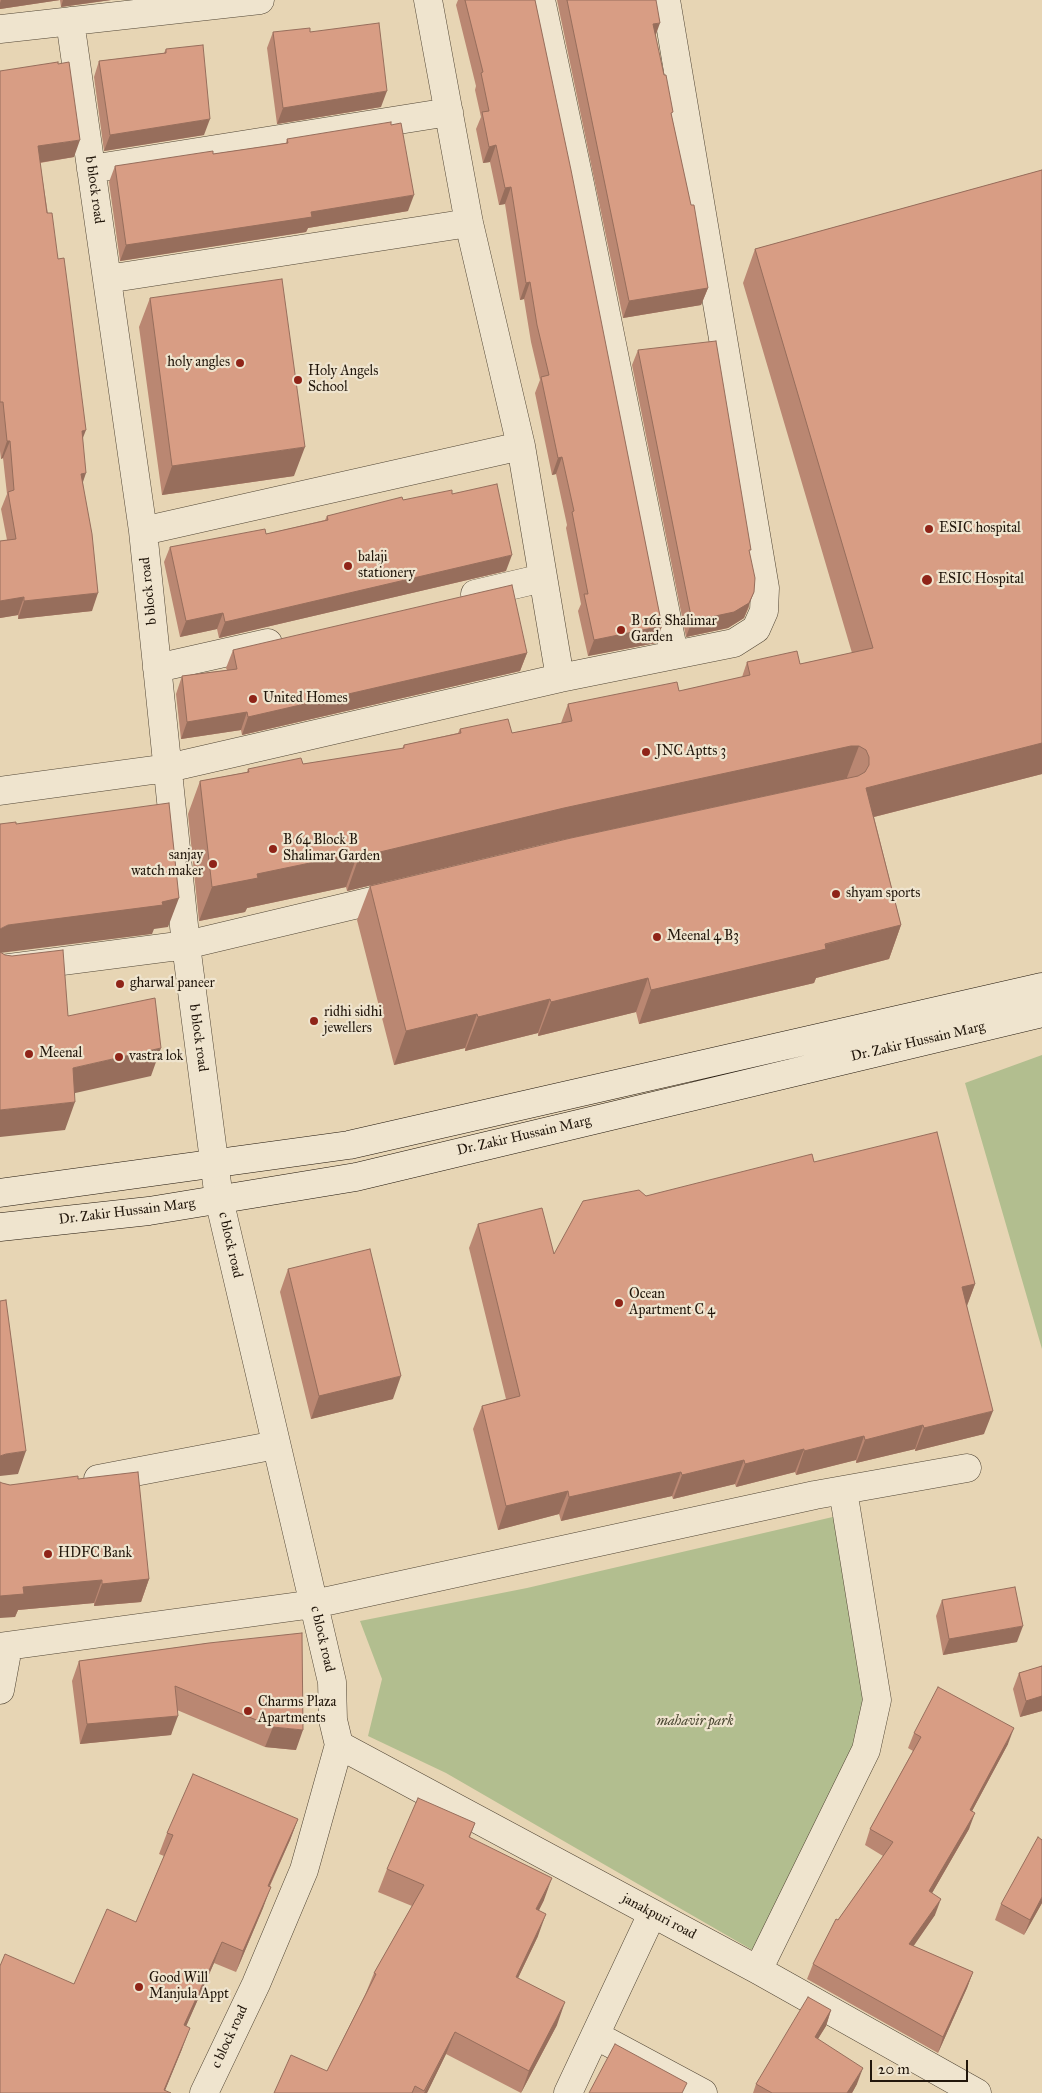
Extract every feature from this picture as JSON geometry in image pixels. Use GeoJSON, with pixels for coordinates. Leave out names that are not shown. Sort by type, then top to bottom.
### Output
{"type":"FeatureCollection","features":[{"type":"Feature","properties":{"kind":"street"},"geometry":{"type":"LineString","coordinates":[[0,29],[260,0]]}},
{"type":"Feature","properties":{"kind":"street"},"geometry":{"type":"LineString","coordinates":[[428,0],[469,224],[521,446],[560,678]]}},
{"type":"Feature","properties":{"kind":"street"},"geometry":{"type":"LineString","coordinates":[[541,0],[586,213],[674,654]]}},
{"type":"Feature","properties":{"kind":"street"},"geometry":{"type":"LineString","coordinates":[[0,792],[168,768],[560,678],[734,643],[756,629],[764,611],[765,588],[666,0]]}},
{"type":"Feature","properties":{"kind":"street","name":"b block road"},"geometry":{"type":"LineString","coordinates":[[70,21],[143,531],[186,945],[219,1200]]}},
{"type":"Feature","properties":{"kind":"street"},"geometry":{"type":"LineString","coordinates":[[91,169],[449,112]]}},
{"type":"Feature","properties":{"kind":"street"},"geometry":{"type":"LineString","coordinates":[[107,278],[469,224]]}},
{"type":"Feature","properties":{"kind":"street"},"geometry":{"type":"LineString","coordinates":[[143,531],[521,446]]}},
{"type":"Feature","properties":{"kind":"street"},"geometry":{"type":"LineString","coordinates":[[447,601],[544,578]]}},
{"type":"Feature","properties":{"kind":"street"},"geometry":{"type":"LineString","coordinates":[[157,668],[292,637]]}},
{"type":"Feature","properties":{"kind":"street"},"geometry":{"type":"LineString","coordinates":[[0,969],[186,945],[423,889]]}},
{"type":"Feature","properties":{"kind":"street","name":"Dr. Zakir Hussain Marg"},"geometry":{"type":"LineString","coordinates":[[0,1193],[349,1145],[1042,986]]}},
{"type":"Feature","properties":{"kind":"street","name":"Dr. Zakir Hussain Marg"},"geometry":{"type":"LineString","coordinates":[[0,1227],[149,1211],[356,1177],[1042,1013]]}},
{"type":"Feature","properties":{"kind":"street","name":"c block road"},"geometry":{"type":"LineString","coordinates":[[204,2093],[256,1984],[304,1870],[339,1746],[334,1720],[332,1682],[219,1200]]}},
{"type":"Feature","properties":{"kind":"street"},"geometry":{"type":"LineString","coordinates":[[74,1482],[120,1476],[276,1445]]}},
{"type":"Feature","properties":{"kind":"street"},"geometry":{"type":"LineString","coordinates":[[0,1690],[4,1647],[314,1604],[844,1490],[967,1468]]}},
{"type":"Feature","properties":{"kind":"street"},"geometry":{"type":"LineString","coordinates":[[758,1970],[866,1750],[877,1700],[844,1490]]}},
{"type":"Feature","properties":{"kind":"street","name":"janakpuri road"},"geometry":{"type":"LineString","coordinates":[[339,1746],[758,1970],[976,2093]]}},
{"type":"Feature","properties":{"kind":"street"},"geometry":{"type":"LineString","coordinates":[[568,2093],[652,1914]]}},
{"type":"Feature","properties":{"kind":"street"},"geometry":{"type":"LineString","coordinates":[[595,2035],[701,2093]]}},
{"type":"Feature","properties":{"kind":"green space"},"geometry":{"type":"Polygon","coordinates":[[[1042,1055],[1042,1349],[965,1083],[1042,1055]]]}},
{"type":"Feature","properties":{"kind":"green space","name":"mahavir park"},"geometry":{"type":"Polygon","coordinates":[[[837,1516],[876,1654],[885,1730],[857,1775],[766,1958],[446,1773],[368,1736],[382,1679],[360,1621],[527,1588],[837,1516]]]}},
{"type":"Feature","properties":{"kind":"building"},"geometry":{"type":"Polygon","coordinates":[[[465,0],[535,0],[662,626],[594,640],[584,594],[588,594],[572,512],[574,511],[562,457],[558,458],[541,377],[549,375],[537,325],[530,282],[526,283],[511,187],[505,188],[496,145],[489,147],[482,112],[489,111],[481,73],[483,72],[465,0]]]}},
{"type":"Feature","properties":{"kind":"building"},"geometry":{"type":"Polygon","coordinates":[[[567,0],[656,0],[660,23],[653,24],[664,75],[666,75],[673,112],[671,113],[691,205],[694,205],[708,288],[629,301],[567,0]]]}},
{"type":"Feature","properties":{"kind":"building"},"geometry":{"type":"Polygon","coordinates":[[[379,23],[387,91],[283,108],[273,32],[310,28],[310,32],[379,23]]]}},
{"type":"Feature","properties":{"kind":"building"},"geometry":{"type":"Polygon","coordinates":[[[203,45],[210,119],[110,135],[99,61],[166,53],[166,49],[203,45]]]}},
{"type":"Feature","properties":{"kind":"building"},"geometry":{"type":"Polygon","coordinates":[[[58,62],[58,64],[69,62],[80,140],[38,146],[47,213],[52,213],[58,259],[64,258],[86,430],[82,431],[86,473],[81,474],[92,534],[98,593],[24,601],[24,597],[0,601],[0,541],[16,539],[8,492],[14,490],[10,441],[7,441],[3,402],[0,402],[0,71],[58,62]]]}},
{"type":"Feature","properties":{"kind":"building"},"geometry":{"type":"Polygon","coordinates":[[[391,122],[391,125],[401,123],[414,195],[311,212],[312,217],[126,245],[115,166],[213,151],[213,154],[288,143],[287,139],[391,122]]]}},
{"type":"Feature","properties":{"kind":"building"},"geometry":{"type":"Polygon","coordinates":[[[1042,170],[1042,743],[866,788],[901,925],[825,944],[826,949],[651,990],[648,978],[551,1002],[550,999],[478,1017],[477,1014],[406,1031],[370,886],[571,838],[858,776],[865,772],[869,765],[869,757],[866,750],[859,746],[851,746],[564,808],[359,857],[358,853],[257,874],[258,878],[212,887],[200,781],[249,772],[248,769],[301,758],[303,764],[404,748],[404,745],[461,733],[460,729],[508,719],[512,733],[572,721],[568,704],[677,682],[679,691],[750,675],[747,662],[797,651],[800,664],[873,648],[755,249],[1042,170]]]}},
{"type":"Feature","properties":{"kind":"building"},"geometry":{"type":"Polygon","coordinates":[[[282,279],[305,447],[172,466],[150,298],[282,279]]]}},
{"type":"Feature","properties":{"kind":"building"},"geometry":{"type":"Polygon","coordinates":[[[716,341],[751,550],[749,550],[755,578],[754,592],[749,603],[734,612],[692,621],[638,350],[716,341]]]}},
{"type":"Feature","properties":{"kind":"building"},"geometry":{"type":"Polygon","coordinates":[[[497,484],[512,555],[225,622],[223,613],[186,621],[170,547],[265,529],[266,534],[328,520],[327,516],[402,497],[403,500],[452,490],[452,494],[497,484]]]}},
{"type":"Feature","properties":{"kind":"building"},"geometry":{"type":"Polygon","coordinates":[[[512,585],[527,653],[248,717],[247,712],[187,722],[182,676],[237,669],[233,650],[512,585]]]}},
{"type":"Feature","properties":{"kind":"building"},"geometry":{"type":"Polygon","coordinates":[[[169,803],[179,898],[162,902],[163,905],[8,925],[0,929],[0,824],[16,822],[16,824],[169,803]]]}},
{"type":"Feature","properties":{"kind":"building"},"geometry":{"type":"Polygon","coordinates":[[[63,950],[68,1016],[155,998],[161,1048],[73,1068],[75,1102],[0,1110],[0,952],[12,956],[63,950]]]}},
{"type":"Feature","properties":{"kind":"building"},"geometry":{"type":"Polygon","coordinates":[[[937,1132],[975,1284],[962,1287],[993,1411],[924,1428],[923,1425],[865,1440],[864,1436],[745,1464],[744,1460],[682,1475],[681,1472],[569,1497],[568,1491],[506,1506],[482,1406],[520,1396],[478,1224],[542,1208],[554,1254],[583,1201],[639,1190],[646,1196],[812,1154],[814,1162],[937,1132]]]}},
{"type":"Feature","properties":{"kind":"building"},"geometry":{"type":"Polygon","coordinates":[[[370,1249],[401,1376],[319,1396],[288,1269],[370,1249]]]}},
{"type":"Feature","properties":{"kind":"building"},"geometry":{"type":"Polygon","coordinates":[[[6,1300],[26,1451],[0,1456],[0,1301],[6,1300]]]}},
{"type":"Feature","properties":{"kind":"building"},"geometry":{"type":"Polygon","coordinates":[[[138,1472],[149,1579],[102,1584],[102,1580],[23,1587],[24,1594],[0,1596],[0,1482],[10,1485],[78,1476],[78,1479],[138,1472]]]}},
{"type":"Feature","properties":{"kind":"building"},"geometry":{"type":"Polygon","coordinates":[[[1015,1587],[1023,1626],[949,1639],[942,1600],[1015,1587]]]}},
{"type":"Feature","properties":{"kind":"building"},"geometry":{"type":"Polygon","coordinates":[[[302,1633],[303,1730],[273,1727],[175,1686],[178,1716],[87,1724],[79,1661],[209,1643],[302,1633]]]}},
{"type":"Feature","properties":{"kind":"building"},"geometry":{"type":"Polygon","coordinates":[[[1042,1666],[1042,1696],[1026,1701],[1019,1673],[1042,1666]]]}},
{"type":"Feature","properties":{"kind":"building"},"geometry":{"type":"Polygon","coordinates":[[[938,1687],[1014,1728],[970,1810],[975,1813],[929,1891],[941,1899],[909,1944],[973,1972],[943,2037],[813,1964],[836,1919],[838,1920],[893,1842],[870,1829],[921,1737],[914,1733],[938,1687]]]}},
{"type":"Feature","properties":{"kind":"building"},"geometry":{"type":"Polygon","coordinates":[[[193,1774],[298,1819],[268,1886],[271,1887],[243,1951],[222,1942],[184,2025],[190,2028],[164,2090],[171,2093],[0,2093],[0,1966],[5,1954],[74,1984],[107,1909],[136,1922],[173,1835],[167,1833],[193,1774]]]}},
{"type":"Feature","properties":{"kind":"building"},"geometry":{"type":"Polygon","coordinates":[[[418,1798],[475,1823],[469,1837],[552,1878],[536,1909],[546,1914],[516,1977],[565,2002],[529,2071],[455,2032],[424,2091],[415,2086],[412,2093],[274,2093],[291,2055],[327,2071],[376,1974],[374,1973],[424,1885],[387,1869],[418,1798]]]}},
{"type":"Feature","properties":{"kind":"building"},"geometry":{"type":"Polygon","coordinates":[[[1038,1837],[1042,1840],[1042,1897],[1030,1920],[1001,1904],[1038,1837]]]}},
{"type":"Feature","properties":{"kind":"building"},"geometry":{"type":"Polygon","coordinates":[[[808,1997],[831,2010],[815,2037],[863,2068],[847,2093],[772,2093],[756,2084],[808,1997]]]}},
{"type":"Feature","properties":{"kind":"building"},"geometry":{"type":"Polygon","coordinates":[[[615,2044],[687,2083],[682,2093],[589,2093],[615,2044]]]}},
{"type":"Feature","properties":{"kind":"place","name":"holy angles"},"geometry":{"type":"Point","coordinates":[240,363]}},
{"type":"Feature","properties":{"kind":"place","name":"Holy Angels School"},"geometry":{"type":"Point","coordinates":[298,380]}},
{"type":"Feature","properties":{"kind":"place","name":"ESIC hospital"},"geometry":{"type":"Point","coordinates":[929,529]}},
{"type":"Feature","properties":{"kind":"place","name":"balaji stationery"},"geometry":{"type":"Point","coordinates":[348,566]}},
{"type":"Feature","properties":{"kind":"place","name":"ESIC Hospital"},"geometry":{"type":"Point","coordinates":[927,580]}},
{"type":"Feature","properties":{"kind":"place","name":"B 161 Shalimar Garden"},"geometry":{"type":"Point","coordinates":[621,630]}},
{"type":"Feature","properties":{"kind":"place","name":"United Homes"},"geometry":{"type":"Point","coordinates":[253,699]}},
{"type":"Feature","properties":{"kind":"place","name":"JNC Aptts 3"},"geometry":{"type":"Point","coordinates":[646,752]}},
{"type":"Feature","properties":{"kind":"place","name":"B 64 Block B Shalimar Garden"},"geometry":{"type":"Point","coordinates":[273,849]}},
{"type":"Feature","properties":{"kind":"place","name":"sanjay watch maker"},"geometry":{"type":"Point","coordinates":[213,864]}},
{"type":"Feature","properties":{"kind":"place","name":"shyam sports"},"geometry":{"type":"Point","coordinates":[836,894]}},
{"type":"Feature","properties":{"kind":"place","name":"Meenal 4 B3"},"geometry":{"type":"Point","coordinates":[657,937]}},
{"type":"Feature","properties":{"kind":"place","name":"gharwal paneer"},"geometry":{"type":"Point","coordinates":[120,984]}},
{"type":"Feature","properties":{"kind":"place","name":"ridhi sidhi jewellers"},"geometry":{"type":"Point","coordinates":[314,1021]}},
{"type":"Feature","properties":{"kind":"place","name":"Meenal"},"geometry":{"type":"Point","coordinates":[29,1054]}},
{"type":"Feature","properties":{"kind":"place","name":"vastra lok"},"geometry":{"type":"Point","coordinates":[119,1057]}},
{"type":"Feature","properties":{"kind":"place","name":"Ocean Apartment C 4"},"geometry":{"type":"Point","coordinates":[619,1303]}},
{"type":"Feature","properties":{"kind":"place","name":"HDFC Bank"},"geometry":{"type":"Point","coordinates":[48,1554]}},
{"type":"Feature","properties":{"kind":"place","name":"Charms Plaza Apartments"},"geometry":{"type":"Point","coordinates":[248,1711]}},
{"type":"Feature","properties":{"kind":"place","name":"Good Will Manjula Appt"},"geometry":{"type":"Point","coordinates":[139,1987]}}]}
